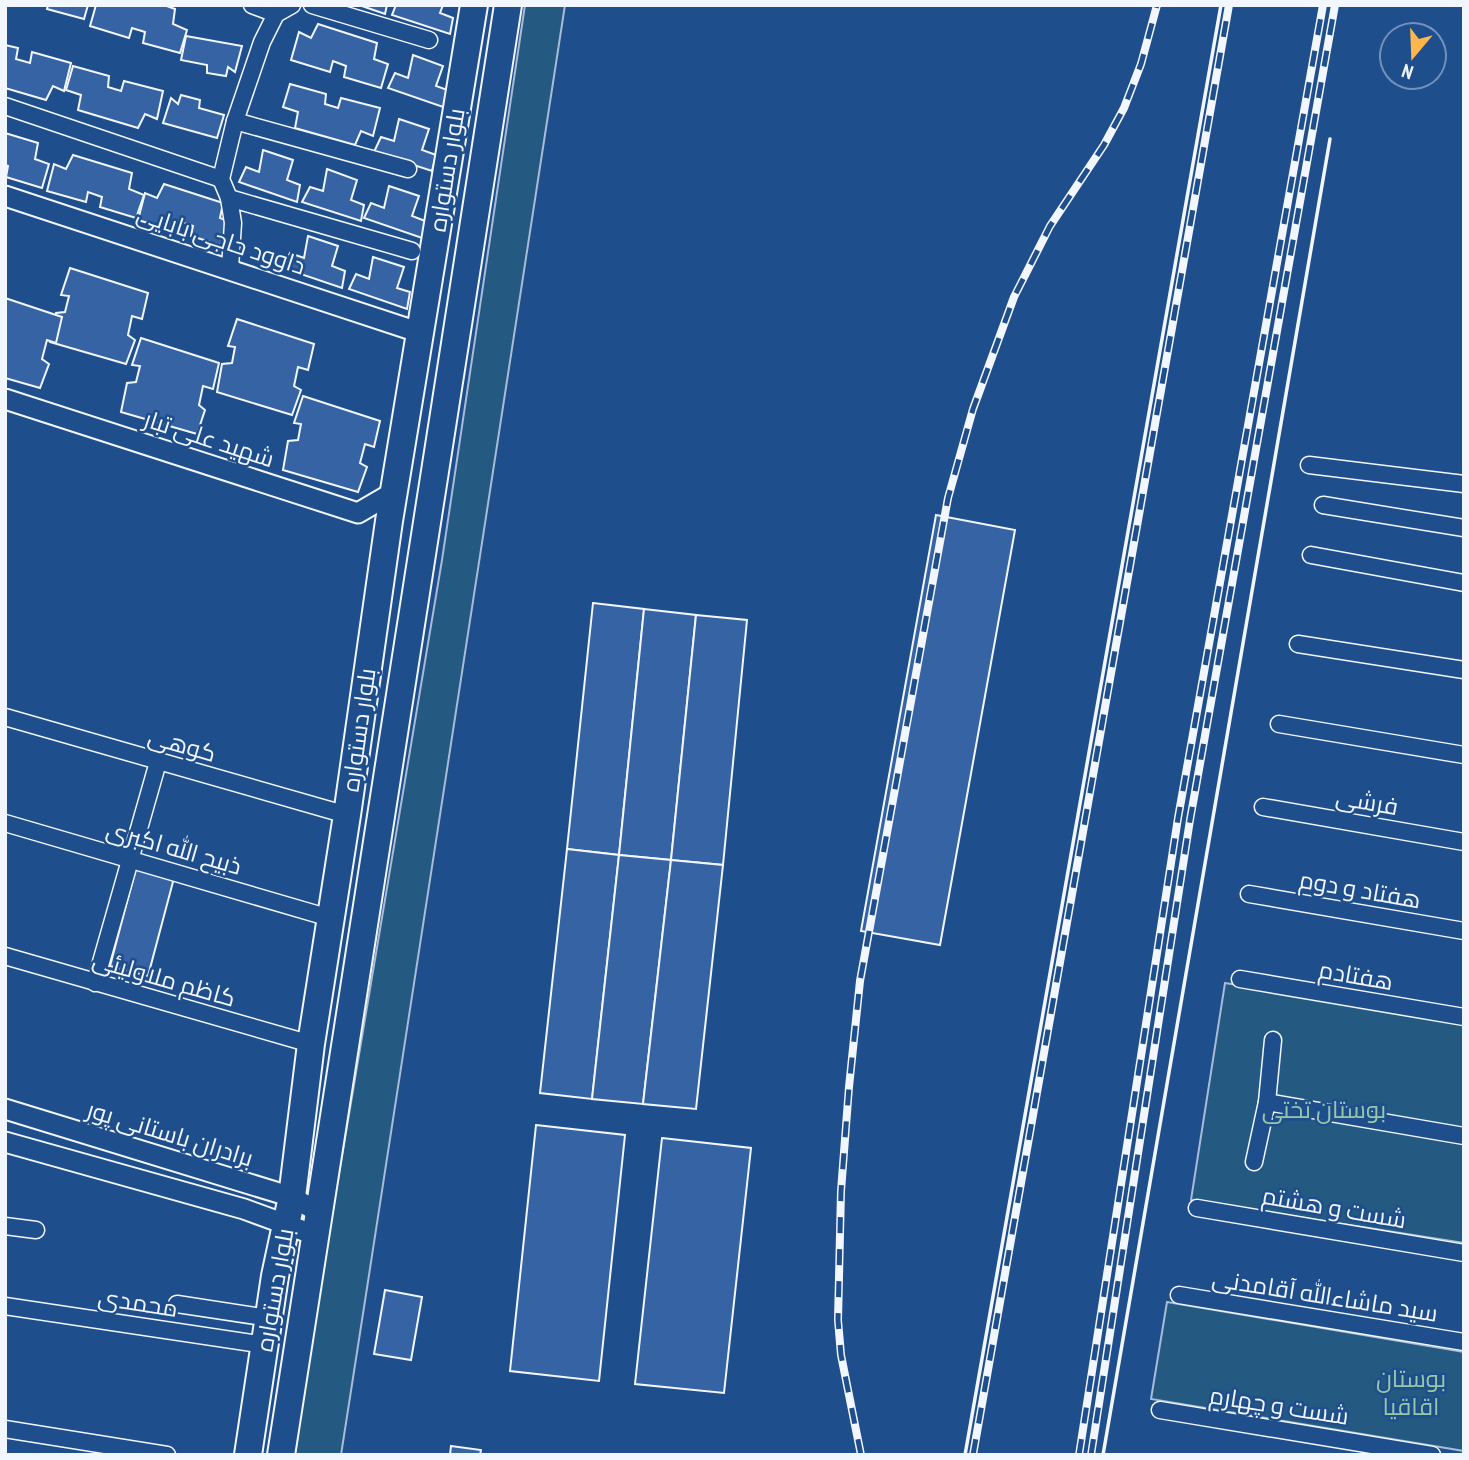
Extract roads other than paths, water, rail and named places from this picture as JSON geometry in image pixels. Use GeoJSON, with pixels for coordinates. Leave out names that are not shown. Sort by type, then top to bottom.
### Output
{"type":"FeatureCollection","features":[{"type":"Feature","properties":{"kind":"main road","name":"بلوار دستواره"},"geometry":{"type":"LineString","coordinates":[[248,1455],[269,1318],[292,1197],[311,1044],[394,492],[474,5]]}},
{"type":"Feature","properties":{"kind":"main road","name":"بلوار دستواره"},"geometry":{"type":"LineString","coordinates":[[281,1455],[508,5]]}},
{"type":"Feature","properties":{"kind":"street"},"geometry":{"type":"LineString","coordinates":[[251,5],[276,14]]}},
{"type":"Feature","properties":{"kind":"street"},"geometry":{"type":"LineString","coordinates":[[230,268],[233,223],[229,198],[221,179],[235,121],[262,42],[276,14],[292,5]]}},
{"type":"Feature","properties":{"kind":"street"},"geometry":{"type":"LineString","coordinates":[[313,5],[429,40]]}},
{"type":"Feature","properties":{"kind":"street"},"geometry":{"type":"LineString","coordinates":[[5,106],[221,179]]}},
{"type":"Feature","properties":{"kind":"street"},"geometry":{"type":"LineString","coordinates":[[235,121],[408,169]]}},
{"type":"Feature","properties":{"kind":"street","name":"داوود حاجی بابایی"},"geometry":{"type":"LineString","coordinates":[[5,195],[421,333]]}},
{"type":"Feature","properties":{"kind":"street"},"geometry":{"type":"LineString","coordinates":[[229,198],[412,251]]}},
{"type":"Feature","properties":{"kind":"street","name":"شهید علی تبار"},"geometry":{"type":"LineString","coordinates":[[5,399],[358,513],[394,492]]}},
{"type":"Feature","properties":{"kind":"street"},"geometry":{"type":"LineString","coordinates":[[1309,465],[1464,484]]}},
{"type":"Feature","properties":{"kind":"street"},"geometry":{"type":"LineString","coordinates":[[1323,505],[1464,528]]}},
{"type":"Feature","properties":{"kind":"street"},"geometry":{"type":"LineString","coordinates":[[1311,555],[1464,583]]}},
{"type":"Feature","properties":{"kind":"street"},"geometry":{"type":"LineString","coordinates":[[1298,644],[1464,670]]}},
{"type":"Feature","properties":{"kind":"street","name":"کوهی"},"geometry":{"type":"LineString","coordinates":[[5,717],[347,815]]}},
{"type":"Feature","properties":{"kind":"street"},"geometry":{"type":"LineString","coordinates":[[1279,723],[1464,755]]}},
{"type":"Feature","properties":{"kind":"street"},"geometry":{"type":"LineString","coordinates":[[95,983],[158,762]]}},
{"type":"Feature","properties":{"kind":"street","name":"فرشی"},"geometry":{"type":"LineString","coordinates":[[1263,807],[1464,842]]}},
{"type":"Feature","properties":{"kind":"street","name":"ذبیح الله اکبری"},"geometry":{"type":"LineString","coordinates":[[5,822],[330,918]]}},
{"type":"Feature","properties":{"kind":"street","name":"هفتاد و دوم"},"geometry":{"type":"LineString","coordinates":[[1249,894],[1464,931]]}},
{"type":"Feature","properties":{"kind":"street","name":"کاظم ملاولیئی"},"geometry":{"type":"LineString","coordinates":[[5,956],[311,1044]]}},
{"type":"Feature","properties":{"kind":"street","name":"هفتادم"},"geometry":{"type":"LineString","coordinates":[[1240,979],[1464,1017]]}},
{"type":"Feature","properties":{"kind":"street"},"geometry":{"type":"LineString","coordinates":[[1254,1162],[1267,1102],[1273,1040]]}},
{"type":"Feature","properties":{"kind":"street"},"geometry":{"type":"LineString","coordinates":[[1267,1102],[1464,1136]]}},
{"type":"Feature","properties":{"kind":"street","name":"برادران باستانی پور"},"geometry":{"type":"LineString","coordinates":[[5,1109],[292,1197],[316,1224]]}},
{"type":"Feature","properties":{"kind":"street","name":"برادران باستانی پور"},"geometry":{"type":"LineString","coordinates":[[5,1142],[244,1209],[286,1225],[316,1224]]}},
{"type":"Feature","properties":{"kind":"street","name":"شست و هشتم"},"geometry":{"type":"LineString","coordinates":[[1197,1208],[1464,1253]]}},
{"type":"Feature","properties":{"kind":"street"},"geometry":{"type":"LineString","coordinates":[[5,1226],[36,1230]]}},
{"type":"Feature","properties":{"kind":"street","name":"سید ماشاءالله آقامدنی"},"geometry":{"type":"LineString","coordinates":[[1179,1295],[1464,1342]]}},
{"type":"Feature","properties":{"kind":"street"},"geometry":{"type":"LineString","coordinates":[[177,1304],[269,1318]]}},
{"type":"Feature","properties":{"kind":"street","name":"محمدی"},"geometry":{"type":"LineString","coordinates":[[5,1306],[265,1345]]}},
{"type":"Feature","properties":{"kind":"street","name":"شست و چهارم"},"geometry":{"type":"LineString","coordinates":[[1160,1410],[1432,1455]]}},
{"type":"Feature","properties":{"kind":"street"},"geometry":{"type":"LineString","coordinates":[[5,1429],[167,1455]]}},
{"type":"Feature","properties":{"kind":"railway"},"geometry":{"type":"LineString","coordinates":[[861,1455],[841,1355],[838,1320],[841,1191],[849,1087],[860,981],[948,498],[973,409],[1014,297],[1050,226],[1104,145],[1124,108],[1141,64],[1157,5]]}},
{"type":"Feature","properties":{"kind":"railway"},"geometry":{"type":"LineString","coordinates":[[973,1455],[1229,5]]}},
{"type":"Feature","properties":{"kind":"railway"},"geometry":{"type":"LineString","coordinates":[[1079,1455],[1178,818],[1323,5]]}},
{"type":"Feature","properties":{"kind":"railway"},"geometry":{"type":"LineString","coordinates":[[1091,1455],[1190,820],[1335,5]]}},
{"type":"Feature","properties":{"kind":"park label","name":"بوستان تختی"},"geometry":{"type":"Point","coordinates":[1324,1110]}},
{"type":"Feature","properties":{"kind":"park label","name":"بوستان اقاقیا"},"geometry":{"type":"Point","coordinates":[1411,1393]}}]}
